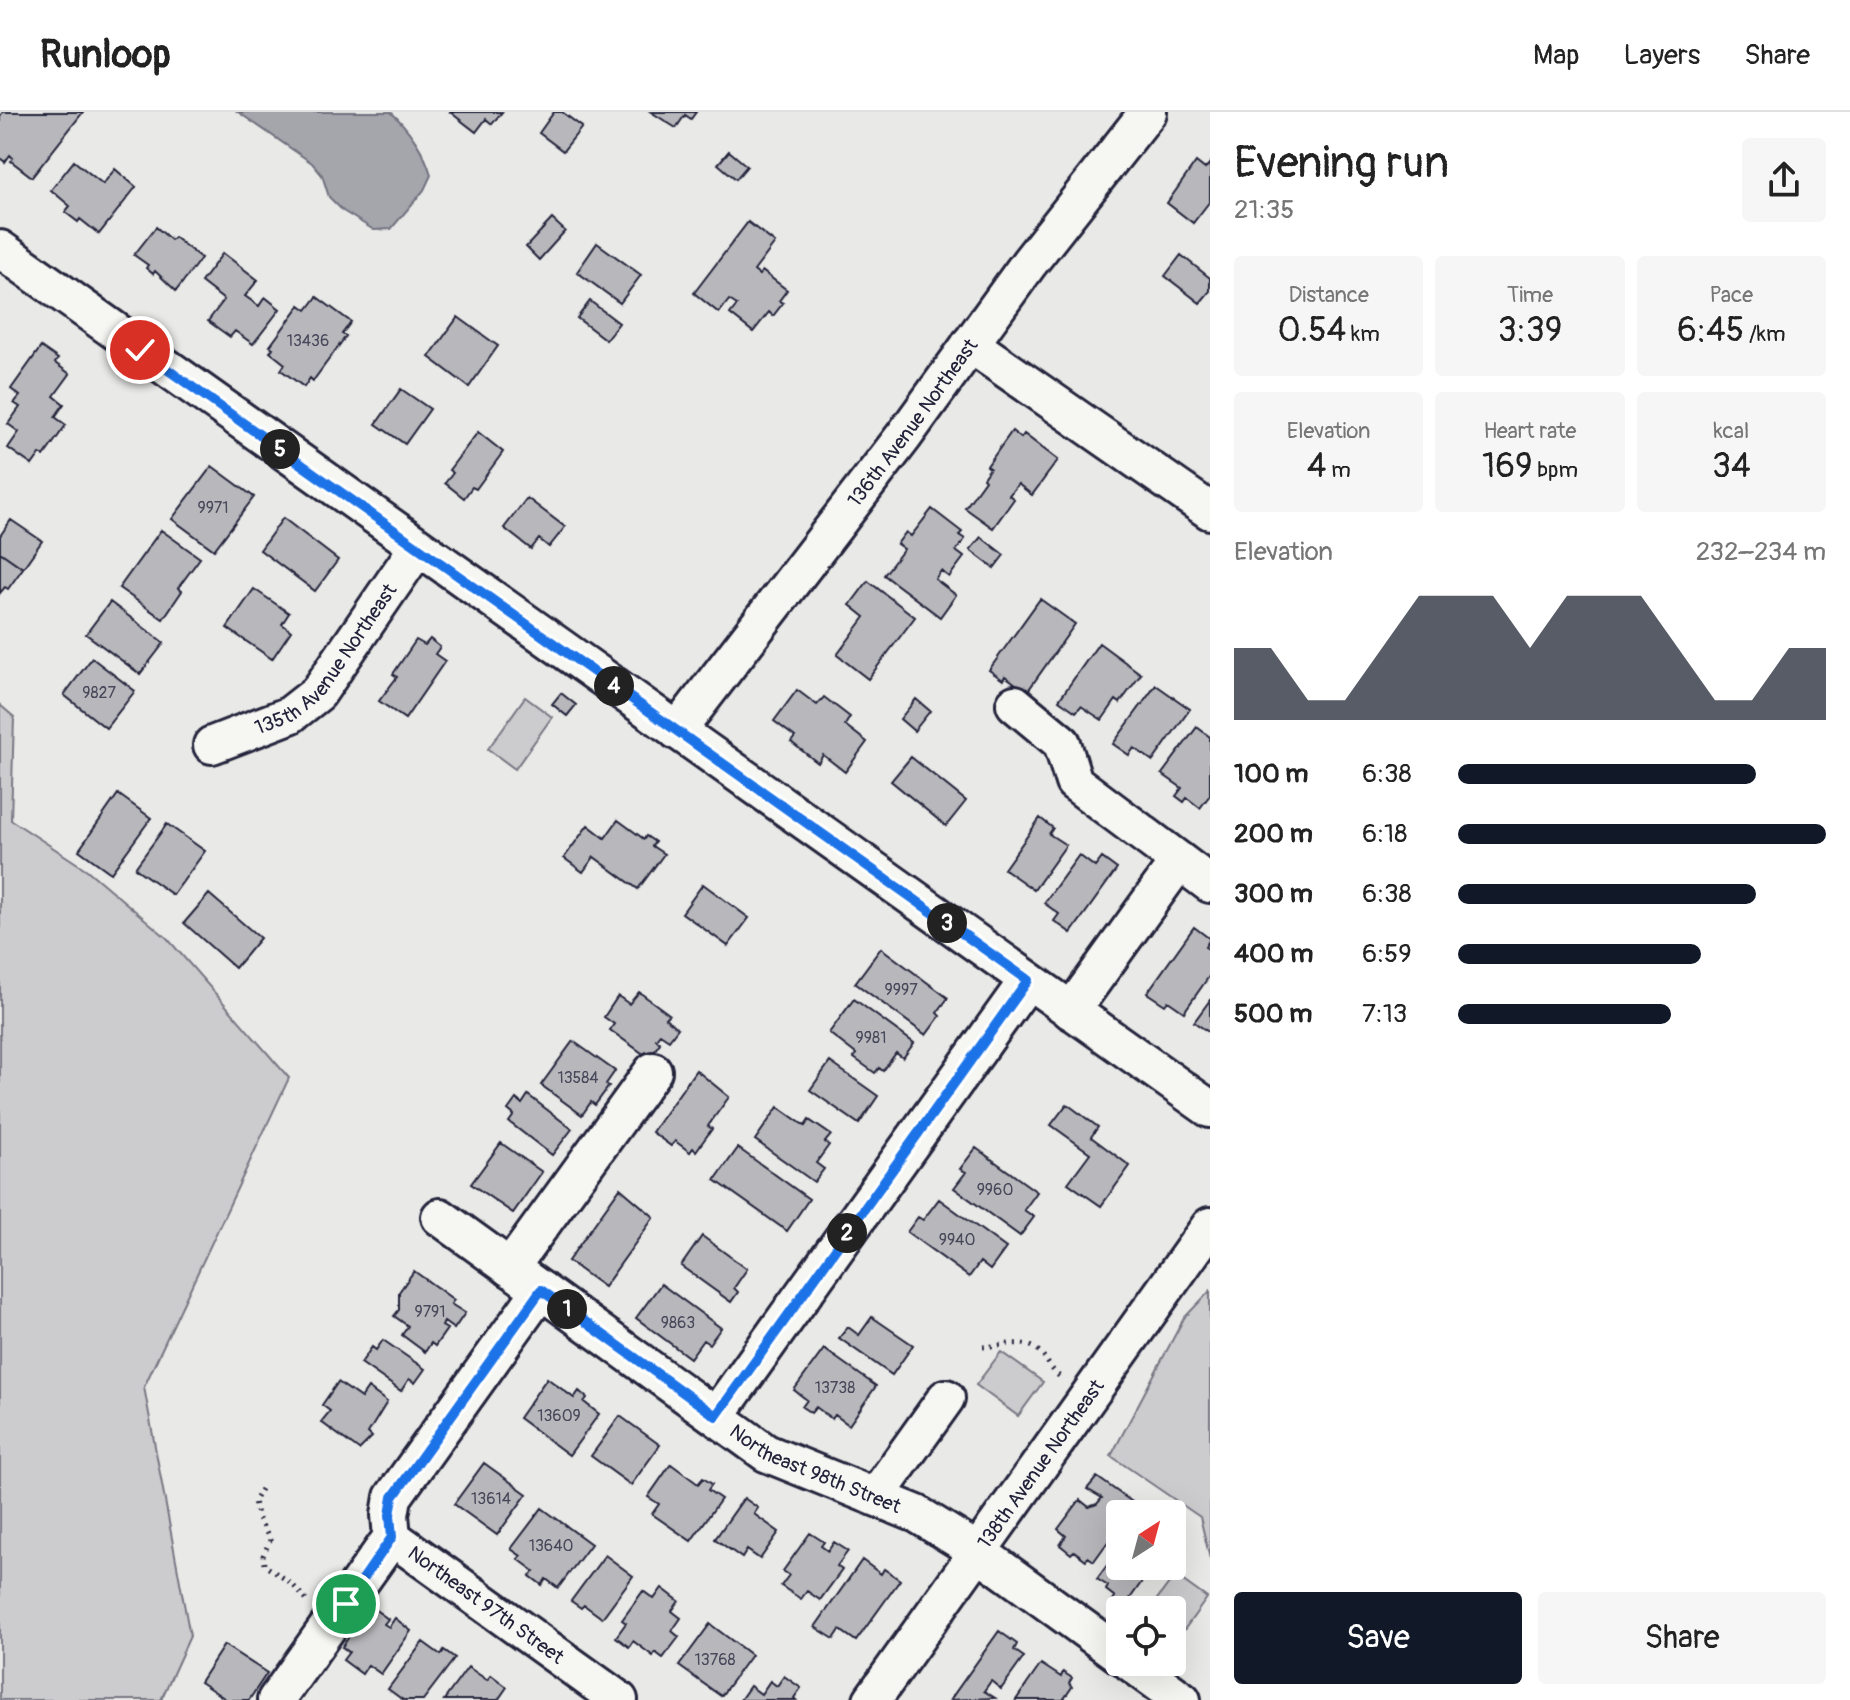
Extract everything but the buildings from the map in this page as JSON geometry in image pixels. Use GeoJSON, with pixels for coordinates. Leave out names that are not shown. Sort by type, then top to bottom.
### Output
{"type":"FeatureCollection","features":[{"type":"Feature","properties":{"kind":"street","name":"136th Avenue Northeast"},"geometry":{"type":"LineString","coordinates":[[677,731],[904,436],[1029,263],[1148,112]]}},
{"type":"Feature","properties":{"kind":"street"},"geometry":{"type":"LineString","coordinates":[[0,249],[1210,1109]]}},
{"type":"Feature","properties":{"kind":"street"},"geometry":{"type":"LineString","coordinates":[[970,344],[1210,511]]}},
{"type":"Feature","properties":{"kind":"street","name":"135th Avenue Northeast"},"geometry":{"type":"LineString","coordinates":[[212,745],[290,715],[318,693],[418,547]]}},
{"type":"Feature","properties":{"kind":"street"},"geometry":{"type":"LineString","coordinates":[[1015,704],[1062,743],[1074,782],[1210,884]]}},
{"type":"Feature","properties":{"kind":"street"},"geometry":{"type":"LineString","coordinates":[[1071,1011],[1179,861]]}},
{"type":"Feature","properties":{"kind":"street"},"geometry":{"type":"LineString","coordinates":[[716,1416],[1028,980]]}},
{"type":"Feature","properties":{"kind":"street"},"geometry":{"type":"LineString","coordinates":[[510,1268],[653,1071]]}},
{"type":"Feature","properties":{"kind":"street","name":"Northeast 98th Street"},"geometry":{"type":"LineString","coordinates":[[440,1217],[766,1453],[917,1514],[977,1551],[1106,1645]]}},
{"type":"Feature","properties":{"kind":"street","name":"138th Avenue Northeast"},"geometry":{"type":"LineString","coordinates":[[872,1700],[1210,1226]]}},
{"type":"Feature","properties":{"kind":"street"},"geometry":{"type":"LineString","coordinates":[[276,1700],[392,1537],[390,1515],[393,1497],[541,1290]]}},
{"type":"Feature","properties":{"kind":"street"},"geometry":{"type":"LineString","coordinates":[[876,1496],[946,1398]]}},
{"type":"Feature","properties":{"kind":"street","name":"Northeast 97th Street"},"geometry":{"type":"LineString","coordinates":[[392,1537],[619,1700]]}},
{"type":"Feature","properties":{"kind":"street"},"geometry":{"type":"LineString","coordinates":[[1149,1676],[1182,1700]]}},
{"type":"Feature","properties":{"kind":"path"},"geometry":{"type":"LineString","coordinates":[[983,1347],[1021,1344],[1037,1349],[1053,1372],[1064,1380]]}},
{"type":"Feature","properties":{"kind":"path"},"geometry":{"type":"LineString","coordinates":[[261,1489],[254,1501],[257,1515],[270,1540],[263,1556],[264,1565],[280,1574],[307,1602],[333,1621]]}},
{"type":"Feature","properties":{"kind":"shaded area"},"geometry":{"type":"Polygon","coordinates":[[[238,112],[391,112],[415,141],[431,175],[424,190],[391,229],[374,230],[343,211],[329,197],[322,175],[312,163],[238,112]]]}},
{"type":"Feature","properties":{"kind":"shaded area"},"geometry":{"type":"Polygon","coordinates":[[[525,697],[552,717],[515,769],[488,749],[525,697]]]}},
{"type":"Feature","properties":{"kind":"shaded area"},"geometry":{"type":"Polygon","coordinates":[[[0,705],[14,717],[11,820],[87,870],[167,938],[289,1078],[144,1387],[190,1636],[161,1700],[0,1700],[0,705]]]}},
{"type":"Feature","properties":{"kind":"shaded area"},"geometry":{"type":"Polygon","coordinates":[[[1210,1291],[1210,1559],[1200,1517],[1186,1507],[1186,1500],[1175,1500],[1111,1456],[1184,1318],[1210,1291]]]}},
{"type":"Feature","properties":{"kind":"shaded area"},"geometry":{"type":"Polygon","coordinates":[[[1001,1352],[1043,1382],[1018,1416],[976,1385],[1001,1352]]]}},
{"type":"Feature","properties":{"kind":"shaded area"},"geometry":{"type":"Polygon","coordinates":[[[1171,1580],[1182,1580],[1207,1598],[1186,1627],[1186,1596],[1159,1596],[1171,1580]]]}},
{"type":"Feature","properties":{"kind":"route"},"geometry":{"type":"LineString","coordinates":[[140,350],[1028,980],[716,1416],[541,1290],[393,1497],[390,1515],[392,1537],[346,1604]]}}]}
